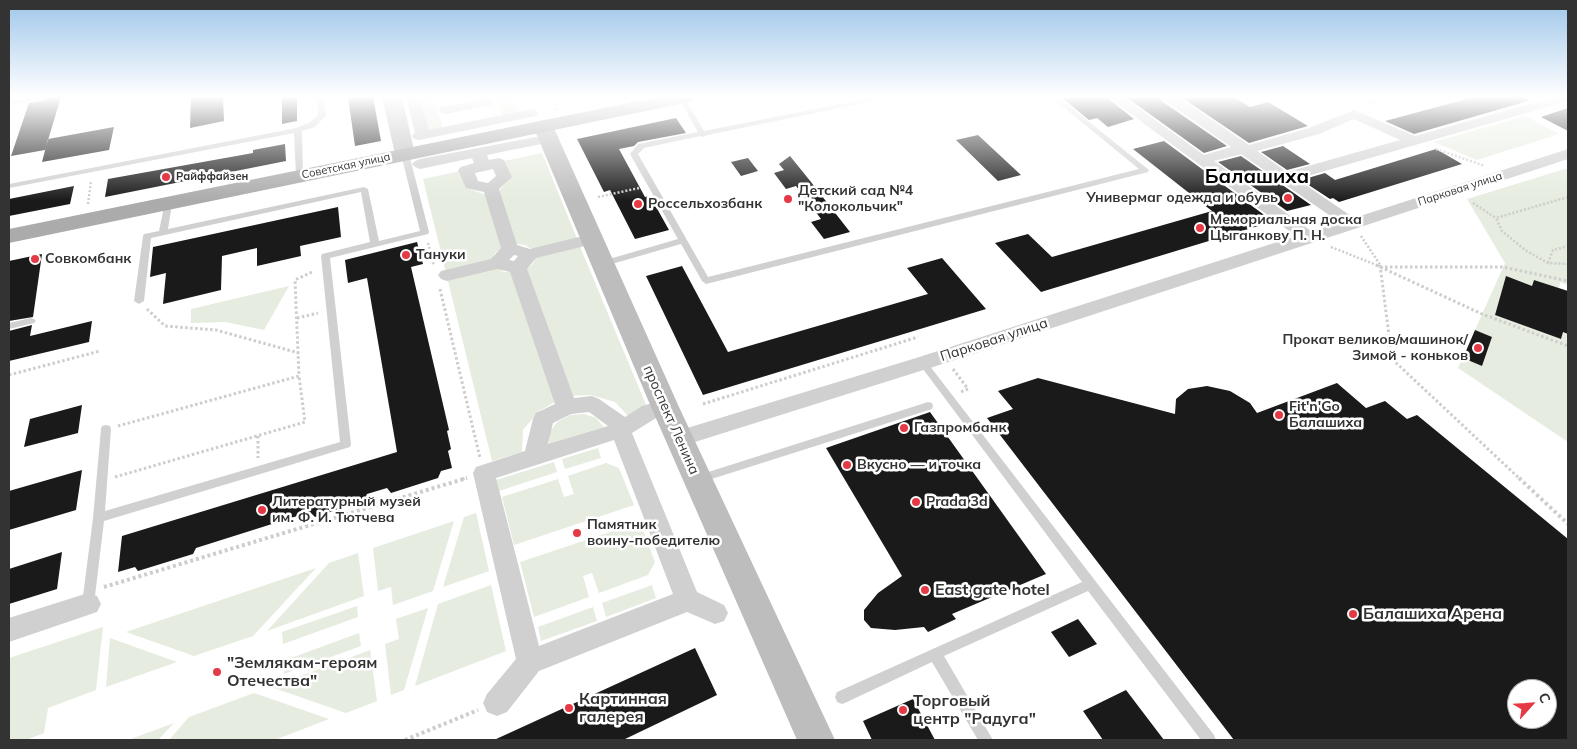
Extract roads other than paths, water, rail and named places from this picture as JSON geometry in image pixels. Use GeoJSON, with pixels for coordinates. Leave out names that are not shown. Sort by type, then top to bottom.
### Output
{"type":"FeatureCollection","features":[{"type":"Feature","properties":{"kind":"main road"},"geometry":{"type":"LineString","coordinates":[[404,132],[413,159]]}},
{"type":"Feature","properties":{"kind":"main road","name":"Советская улица"},"geometry":{"type":"LineString","coordinates":[[9,236],[300,176],[413,159],[496,132]]}},
{"type":"Feature","properties":{"kind":"main road","name":"проспект Ленина"},"geometry":{"type":"LineString","coordinates":[[539,132],[602,264],[816,740]]}},
{"type":"Feature","properties":{"kind":"street"},"geometry":{"type":"LineString","coordinates":[[422,132],[423,136],[440,132]]}},
{"type":"Feature","properties":{"kind":"street"},"geometry":{"type":"LineString","coordinates":[[480,159],[517,132]]}},
{"type":"Feature","properties":{"kind":"street"},"geometry":{"type":"LineString","coordinates":[[1164,132],[1309,238]]}},
{"type":"Feature","properties":{"kind":"street"},"geometry":{"type":"LineString","coordinates":[[1220,132],[1291,176],[1352,224]]}},
{"type":"Feature","properties":{"kind":"street"},"geometry":{"type":"LineString","coordinates":[[1202,160],[1310,132]]}},
{"type":"Feature","properties":{"kind":"street"},"geometry":{"type":"LineString","coordinates":[[1395,132],[1415,141]]}},
{"type":"Feature","properties":{"kind":"street"},"geometry":{"type":"LineString","coordinates":[[1291,176],[1445,132]]}},
{"type":"Feature","properties":{"kind":"street","name":"Парковая улица"},"geometry":{"type":"LineString","coordinates":[[679,438],[923,363],[1568,154]]}},
{"type":"Feature","properties":{"kind":"street"},"geometry":{"type":"LineString","coordinates":[[413,159],[480,159],[499,163],[504,177],[491,188],[567,407]]}},
{"type":"Feature","properties":{"kind":"street"},"geometry":{"type":"LineString","coordinates":[[440,277],[579,242]]}},
{"type":"Feature","properties":{"kind":"street"},"geometry":{"type":"LineString","coordinates":[[535,457],[543,419],[567,407],[592,404],[617,421],[688,600],[715,613]]}},
{"type":"Feature","properties":{"kind":"street"},"geometry":{"type":"LineString","coordinates":[[530,662],[484,473],[621,430],[649,412]]}},
{"type":"Feature","properties":{"kind":"street"},"geometry":{"type":"LineString","coordinates":[[9,630],[89,598]]}},
{"type":"Feature","properties":{"kind":"street"},"geometry":{"type":"LineString","coordinates":[[497,703],[530,662],[688,600]]}},
{"type":"Feature","properties":{"kind":"lane"},"geometry":{"type":"LineString","coordinates":[[9,186],[288,132]]}},
{"type":"Feature","properties":{"kind":"lane"},"geometry":{"type":"LineString","coordinates":[[298,132],[300,176]]}},
{"type":"Feature","properties":{"kind":"lane"},"geometry":{"type":"LineString","coordinates":[[718,132],[641,146],[634,154],[681,241],[706,281],[1145,170],[1098,132]]}},
{"type":"Feature","properties":{"kind":"lane"},"geometry":{"type":"LineString","coordinates":[[99,518],[346,444],[325,256],[426,232],[413,159]]}},
{"type":"Feature","properties":{"kind":"lane"},"geometry":{"type":"LineString","coordinates":[[139,301],[147,236],[364,189],[375,244]]}},
{"type":"Feature","properties":{"kind":"lane"},"geometry":{"type":"LineString","coordinates":[[163,233],[168,204]]}},
{"type":"Feature","properties":{"kind":"lane"},"geometry":{"type":"LineString","coordinates":[[602,264],[681,241]]}},
{"type":"Feature","properties":{"kind":"lane"},"geometry":{"type":"LineString","coordinates":[[9,326],[31,321]]}},
{"type":"Feature","properties":{"kind":"lane"},"geometry":{"type":"LineString","coordinates":[[923,363],[1209,740]]}},
{"type":"Feature","properties":{"kind":"lane"},"geometry":{"type":"LineString","coordinates":[[698,479],[928,406]]}},
{"type":"Feature","properties":{"kind":"lane"},"geometry":{"type":"LineString","coordinates":[[89,598],[99,518],[106,429]]}},
{"type":"Feature","properties":{"kind":"lane"},"geometry":{"type":"LineString","coordinates":[[842,697],[1090,584]]}},
{"type":"Feature","properties":{"kind":"lane"},"geometry":{"type":"LineString","coordinates":[[935,654],[986,740]]}},
{"type":"Feature","properties":{"kind":"place","name":"Райффайзен"},"geometry":{"type":"Point","coordinates":[166,177]}},
{"type":"Feature","properties":{"kind":"place","name":"Универмаг одежда и обувь"},"geometry":{"type":"Point","coordinates":[1288,198]}},
{"type":"Feature","properties":{"kind":"place","name":"Детский сад №4 \"Колокольчик\""},"geometry":{"type":"Point","coordinates":[788,199]}},
{"type":"Feature","properties":{"kind":"place","name":"Россельхозбанк"},"geometry":{"type":"Point","coordinates":[638,204]}},
{"type":"Feature","properties":{"kind":"place","name":"Мемориальная доска Цыганкову П. Н."},"geometry":{"type":"Point","coordinates":[1200,228]}},
{"type":"Feature","properties":{"kind":"place","name":"Тануки"},"geometry":{"type":"Point","coordinates":[406,255]}},
{"type":"Feature","properties":{"kind":"place","name":"Совкомбанк"},"geometry":{"type":"Point","coordinates":[35,259]}},
{"type":"Feature","properties":{"kind":"place","name":"Прокат великов/машинок/ Зимой - коньков"},"geometry":{"type":"Point","coordinates":[1478,348]}},
{"type":"Feature","properties":{"kind":"place","name":"Fit'n'Go Балашиха"},"geometry":{"type":"Point","coordinates":[1279,415]}},
{"type":"Feature","properties":{"kind":"place","name":"Газпромбанк"},"geometry":{"type":"Point","coordinates":[904,428]}},
{"type":"Feature","properties":{"kind":"place","name":"Вкусно — и точка"},"geometry":{"type":"Point","coordinates":[847,465]}},
{"type":"Feature","properties":{"kind":"place","name":"Prada 3d"},"geometry":{"type":"Point","coordinates":[916,502]}},
{"type":"Feature","properties":{"kind":"place","name":"Литературный музей им. Ф. И. Тютчева"},"geometry":{"type":"Point","coordinates":[262,510]}},
{"type":"Feature","properties":{"kind":"place","name":"Памятник воину-победителю"},"geometry":{"type":"Point","coordinates":[577,533]}},
{"type":"Feature","properties":{"kind":"place","name":"East gate hotel"},"geometry":{"type":"Point","coordinates":[925,590]}},
{"type":"Feature","properties":{"kind":"place","name":"Балашиха Арена"},"geometry":{"type":"Point","coordinates":[1353,614]}},
{"type":"Feature","properties":{"kind":"place","name":"\"Землякам-героям Отечества\""},"geometry":{"type":"Point","coordinates":[217,672]}},
{"type":"Feature","properties":{"kind":"place","name":"Картинная галерея"},"geometry":{"type":"Point","coordinates":[569,708]}},
{"type":"Feature","properties":{"kind":"place","name":"Торговый центр \"Радуга\""},"geometry":{"type":"Point","coordinates":[903,710]}},
{"type":"Feature","properties":{"kind":"district","name":"Балашиха"},"geometry":{"type":"Point","coordinates":[1257,177]}}]}
